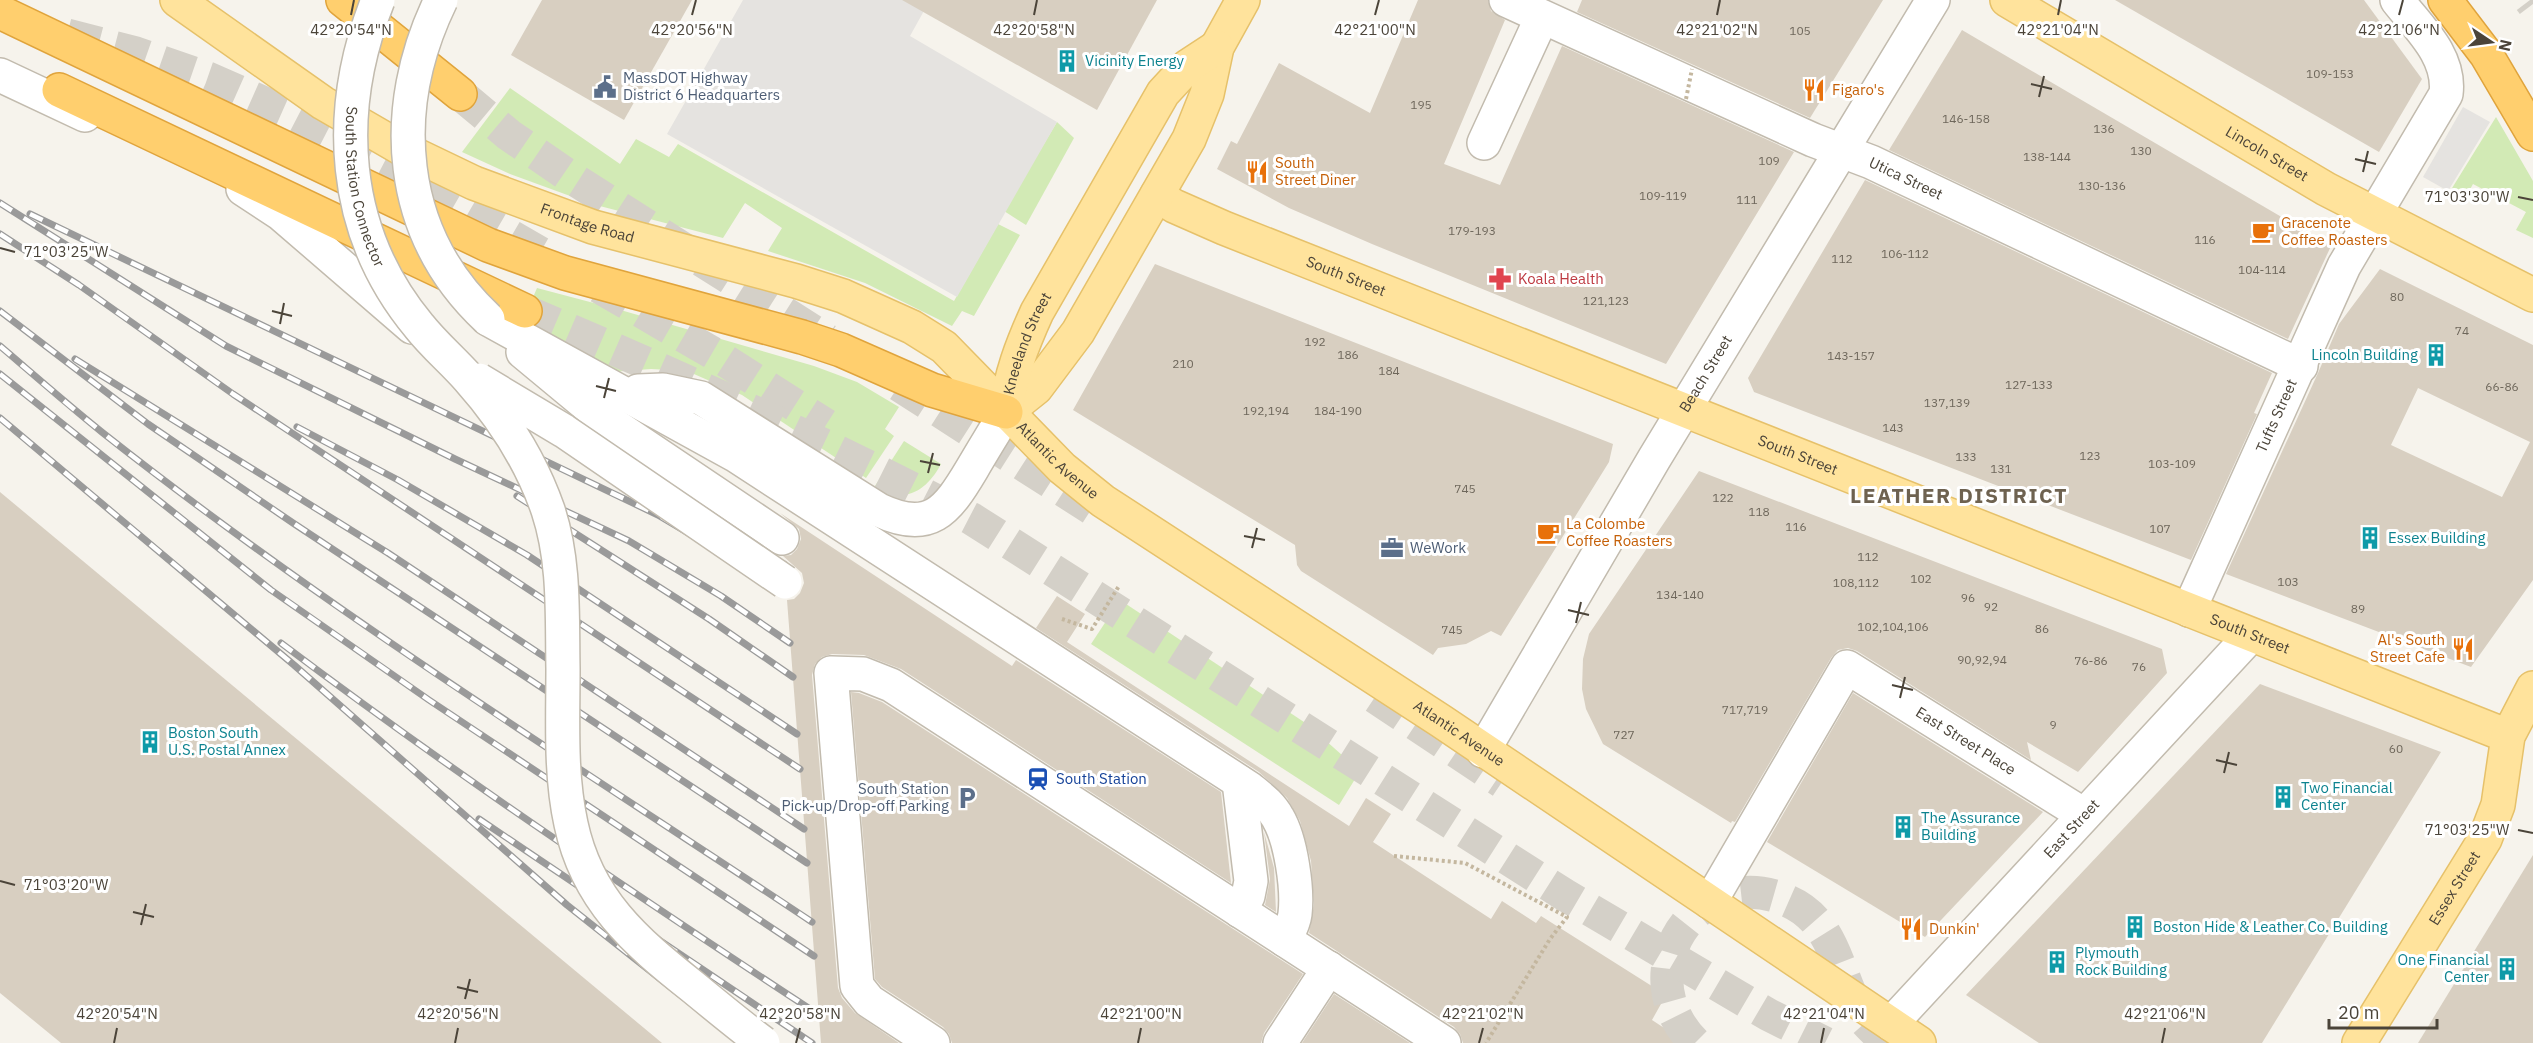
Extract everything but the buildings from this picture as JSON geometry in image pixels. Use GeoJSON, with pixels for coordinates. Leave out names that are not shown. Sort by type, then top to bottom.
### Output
{"type":"FeatureCollection","features":[{"type":"Feature","properties":{"kind":"highway"},"geometry":{"type":"LineString","coordinates":[[343,0],[460,94]]}},
{"type":"Feature","properties":{"kind":"highway"},"geometry":{"type":"LineString","coordinates":[[2445,0],[2486,54],[2533,134]]}},
{"type":"Feature","properties":{"kind":"highway"},"geometry":{"type":"LineString","coordinates":[[0,12],[450,228],[507,253],[565,273],[802,337],[841,350],[932,390],[1006,412]]}},
{"type":"Feature","properties":{"kind":"highway"},"geometry":{"type":"LineString","coordinates":[[44,89],[525,311]]}},
{"type":"Feature","properties":{"kind":"main road","name":"Frontage Road"},"geometry":{"type":"LineString","coordinates":[[177,0],[323,103],[399,147],[474,183],[572,220],[659,246],[796,281],[859,302],[894,317],[944,347],[1006,412]]}},
{"type":"Feature","properties":{"kind":"main road","name":"Kneeland Street"},"geometry":{"type":"LineString","coordinates":[[1006,412],[1036,388],[1066,350],[1189,139],[1209,87],[1216,47],[1243,0]]}},
{"type":"Feature","properties":{"kind":"main road","name":"Lincoln Street"},"geometry":{"type":"LineString","coordinates":[[2007,0],[2326,189],[2533,295]]}},
{"type":"Feature","properties":{"kind":"main road","name":"Kneeland Street"},"geometry":{"type":"LineString","coordinates":[[1006,412],[1009,384],[1023,343],[1037,312],[1152,110],[1176,78],[1216,47]]}},
{"type":"Feature","properties":{"kind":"main road","name":"South Street"},"geometry":{"type":"LineString","coordinates":[[1156,195],[1174,206],[1224,228],[2508,736]]}},
{"type":"Feature","properties":{"kind":"main road","name":"Atlantic Avenue"},"geometry":{"type":"LineString","coordinates":[[1006,412],[1062,468],[1103,501],[1483,751],[1919,1043]]}},
{"type":"Feature","properties":{"kind":"main road","name":"Essex Street"},"geometry":{"type":"LineString","coordinates":[[2359,1043],[2485,838],[2498,805],[2508,736],[2533,688]]}},
{"type":"Feature","properties":{"kind":"street"},"geometry":{"type":"LineString","coordinates":[[356,71],[370,0]]}},
{"type":"Feature","properties":{"kind":"street","name":"South Station Connector"},"geometry":{"type":"LineString","coordinates":[[378,0],[365,36],[351,101],[351,145],[355,186],[366,230],[392,289],[418,326],[446,356]]}},
{"type":"Feature","properties":{"kind":"street"},"geometry":{"type":"LineString","coordinates":[[441,0],[425,35],[411,91],[407,137],[411,174],[425,228],[438,258],[460,288],[488,319],[576,398],[782,538]]}},
{"type":"Feature","properties":{"kind":"street","name":"Utica Street"},"geometry":{"type":"LineString","coordinates":[[1506,0],[1813,140],[1871,162],[2301,366]]}},
{"type":"Feature","properties":{"kind":"street","name":"Beach Street"},"geometry":{"type":"LineString","coordinates":[[1483,751],[1653,459],[1685,411],[1840,150],[1933,0]]}},
{"type":"Feature","properties":{"kind":"street","name":"Tufts Street"},"geometry":{"type":"LineString","coordinates":[[2189,610],[2344,267],[2443,101],[2448,82],[2442,61],[2397,0]]}},
{"type":"Feature","properties":{"kind":"street"},"geometry":{"type":"LineString","coordinates":[[1484,143],[1542,17]]}},
{"type":"Feature","properties":{"kind":"street"},"geometry":{"type":"LineString","coordinates":[[0,75],[44,89],[256,196],[281,214],[446,356],[486,385],[564,431],[785,582]]}},
{"type":"Feature","properties":{"kind":"street"},"geometry":{"type":"LineString","coordinates":[[488,319],[735,454],[1239,782],[1273,810],[1287,840],[1296,902],[1295,916],[1284,940]]}},
{"type":"Feature","properties":{"kind":"street"},"geometry":{"type":"LineString","coordinates":[[446,356],[480,393],[518,445],[539,486],[554,530],[562,596],[564,755],[567,801],[575,841],[585,867],[599,894],[626,930],[660,961],[763,1043]]}},
{"type":"Feature","properties":{"kind":"street"},"geometry":{"type":"LineString","coordinates":[[638,391],[663,390],[701,398],[879,510],[903,519],[914,520],[926,518],[945,509],[960,490],[1006,412]]}},
{"type":"Feature","properties":{"kind":"street","name":"East Street"},"geometry":{"type":"LineString","coordinates":[[1891,1024],[2251,635]]}},
{"type":"Feature","properties":{"kind":"street","name":"East Street Place"},"geometry":{"type":"LineString","coordinates":[[1710,902],[1847,667],[2084,815]]}},
{"type":"Feature","properties":{"kind":"street"},"geometry":{"type":"LineString","coordinates":[[933,1043],[863,997],[857,986],[831,673],[863,674],[891,685],[1444,1043]]}},
{"type":"Feature","properties":{"kind":"street"},"geometry":{"type":"LineString","coordinates":[[1239,782],[1251,881],[1248,896],[1240,911]]}},
{"type":"Feature","properties":{"kind":"street"},"geometry":{"type":"LineString","coordinates":[[1280,1043],[1329,968]]}},
{"type":"Feature","properties":{"kind":"path"},"geometry":{"type":"LineString","coordinates":[[1686,99],[1692,69]]}},
{"type":"Feature","properties":{"kind":"path"},"geometry":{"type":"LineString","coordinates":[[1062,619],[1092,628],[1119,586]]}},
{"type":"Feature","properties":{"kind":"path"},"geometry":{"type":"LineString","coordinates":[[1394,856],[1465,863],[1567,917],[1550,939],[1486,1043]]}},
{"type":"Feature","properties":{"kind":"green space"},"geometry":{"type":"Polygon","coordinates":[[[510,88],[620,164],[636,139],[669,157],[678,144],[954,301],[998,224],[1020,235],[974,316],[962,311],[952,326],[865,283],[768,251],[782,228],[745,203],[723,238],[592,204],[510,174],[462,152],[510,88]]]}},
{"type":"Feature","properties":{"kind":"green space"},"geometry":{"type":"Polygon","coordinates":[[[2496,117],[2533,181],[2533,238],[2516,230],[2526,212],[2473,184],[2464,200],[2449,193],[2496,117]]]}},
{"type":"Feature","properties":{"kind":"green space"},"geometry":{"type":"Polygon","coordinates":[[[1057,122],[1074,138],[1026,225],[1004,211],[1057,122]]]}},
{"type":"Feature","properties":{"kind":"green space"},"geometry":{"type":"Polygon","coordinates":[[[537,288],[814,366],[857,382],[899,407],[885,429],[894,436],[866,478],[742,395],[687,371],[651,369],[611,372],[522,323],[537,288]]]}},
{"type":"Feature","properties":{"kind":"green space"},"geometry":{"type":"Polygon","coordinates":[[[904,441],[941,464],[921,488],[913,493],[895,495],[875,486],[904,441]]]}},
{"type":"Feature","properties":{"kind":"green space"},"geometry":{"type":"Polygon","coordinates":[[[1120,600],[1307,724],[1360,771],[1339,805],[1091,644],[1120,600]]]}},
{"type":"Feature","properties":{"kind":"shaded area"},"geometry":{"type":"Polygon","coordinates":[[[743,0],[930,0],[910,36],[1057,122],[957,297],[667,134],[743,0]]]}},
{"type":"Feature","properties":{"kind":"shaded area"},"geometry":{"type":"Polygon","coordinates":[[[2463,107],[2490,122],[2448,191],[2423,177],[2463,107]]]}},
{"type":"Feature","properties":{"kind":"tunnel"},"geometry":{"type":"LineString","coordinates":[[2530,0],[2533,4]]}},
{"type":"Feature","properties":{"kind":"tunnel"},"geometry":{"type":"LineString","coordinates":[[67,35],[136,53],[208,78],[289,114],[395,169],[549,258]]}},
{"type":"Feature","properties":{"kind":"tunnel"},"geometry":{"type":"LineString","coordinates":[[460,94],[509,135],[569,176],[827,340]]}},
{"type":"Feature","properties":{"kind":"tunnel"},"geometry":{"type":"LineString","coordinates":[[599,287],[718,356],[826,425]]}},
{"type":"Feature","properties":{"kind":"tunnel"},"geometry":{"type":"LineString","coordinates":[[525,311],[751,410],[972,519],[1565,895],[1769,1015],[1825,1043]]}},
{"type":"Feature","properties":{"kind":"tunnel"},"geometry":{"type":"LineString","coordinates":[[899,385],[1100,514]]}},
{"type":"Feature","properties":{"kind":"tunnel"},"geometry":{"type":"LineString","coordinates":[[1375,697],[1502,782]]}},
{"type":"Feature","properties":{"kind":"tunnel"},"geometry":{"type":"LineString","coordinates":[[1695,1043],[1675,1015],[1667,985],[1670,956],[1682,930],[1701,909],[1726,896],[1756,892],[1788,901],[1805,911],[1818,924],[1836,955],[1856,1006],[1865,1021],[1888,1043]]}},
{"type":"Feature","properties":{"kind":"railway"},"geometry":{"type":"LineString","coordinates":[[0,203],[226,346],[455,459],[629,541],[721,596],[790,643]]}},
{"type":"Feature","properties":{"kind":"railway"},"geometry":{"type":"LineString","coordinates":[[30,214],[658,515],[786,591]]}},
{"type":"Feature","properties":{"kind":"railway"},"geometry":{"type":"LineString","coordinates":[[0,234],[79,285],[233,394],[800,769]]}},
{"type":"Feature","properties":{"kind":"railway"},"geometry":{"type":"LineString","coordinates":[[0,311],[148,424],[293,523],[807,863]]}},
{"type":"Feature","properties":{"kind":"railway"},"geometry":{"type":"LineString","coordinates":[[0,346],[103,433],[188,499],[275,562],[452,685],[812,922]]}},
{"type":"Feature","properties":{"kind":"railway"},"geometry":{"type":"LineString","coordinates":[[75,359],[388,553],[804,829]]}},
{"type":"Feature","properties":{"kind":"railway"},"geometry":{"type":"LineString","coordinates":[[0,374],[271,590],[429,700],[814,956]]}},
{"type":"Feature","properties":{"kind":"railway"},"geometry":{"type":"LineString","coordinates":[[0,418],[294,665],[567,905],[741,1043]]}},
{"type":"Feature","properties":{"kind":"railway"},"geometry":{"type":"LineString","coordinates":[[297,427],[398,480],[527,555],[797,734]]}},
{"type":"Feature","properties":{"kind":"railway"},"geometry":{"type":"LineString","coordinates":[[517,496],[709,619],[793,677]]}},
{"type":"Feature","properties":{"kind":"railway"},"geometry":{"type":"LineString","coordinates":[[692,528],[784,564]]}},
{"type":"Feature","properties":{"kind":"railway"},"geometry":{"type":"LineString","coordinates":[[281,643],[413,740],[547,833],[819,1015]]}},
{"type":"Feature","properties":{"kind":"railway"},"geometry":{"type":"LineString","coordinates":[[479,819],[812,1043]]}},
{"type":"Feature","properties":{"kind":"place","name":"Vicinity Energy"},"geometry":{"type":"Point","coordinates":[1067,61]}},
{"type":"Feature","properties":{"kind":"place","name":"MassDOT Highway District 6 Headquarters"},"geometry":{"type":"Point","coordinates":[605,87]}},
{"type":"Feature","properties":{"kind":"place","name":"Figaro's"},"geometry":{"type":"Point","coordinates":[1814,90]}},
{"type":"Feature","properties":{"kind":"place","name":"South Street Diner"},"geometry":{"type":"Point","coordinates":[1257,172]}},
{"type":"Feature","properties":{"kind":"place","name":"Gracenote Coffee Roasters"},"geometry":{"type":"Point","coordinates":[2263,232]}},
{"type":"Feature","properties":{"kind":"place","name":"Koala Health"},"geometry":{"type":"Point","coordinates":[1500,279]}},
{"type":"Feature","properties":{"kind":"place","name":"Lincoln Building"},"geometry":{"type":"Point","coordinates":[2436,355]}},
{"type":"Feature","properties":{"kind":"place","name":"La Colombe Coffee Roasters"},"geometry":{"type":"Point","coordinates":[1548,533]}},
{"type":"Feature","properties":{"kind":"place","name":"Essex Building"},"geometry":{"type":"Point","coordinates":[2370,538]}},
{"type":"Feature","properties":{"kind":"place","name":"WeWork"},"geometry":{"type":"Point","coordinates":[1392,548]}},
{"type":"Feature","properties":{"kind":"place","name":"Al's South Street Cafe"},"geometry":{"type":"Point","coordinates":[2463,649]}},
{"type":"Feature","properties":{"kind":"place","name":"Boston South U.S. Postal Annex"},"geometry":{"type":"Point","coordinates":[150,742]}},
{"type":"Feature","properties":{"kind":"place","name":"South Station"},"geometry":{"type":"Point","coordinates":[1038,779]}},
{"type":"Feature","properties":{"kind":"place","name":"Two Financial Center"},"geometry":{"type":"Point","coordinates":[2283,797]}},
{"type":"Feature","properties":{"kind":"place","name":"South Station Pick-up/Drop-off Parking"},"geometry":{"type":"Point","coordinates":[967,798]}},
{"type":"Feature","properties":{"kind":"place","name":"The Assurance Building"},"geometry":{"type":"Point","coordinates":[1903,827]}},
{"type":"Feature","properties":{"kind":"place","name":"Boston Hide & Leather Co. Building"},"geometry":{"type":"Point","coordinates":[2135,927]}},
{"type":"Feature","properties":{"kind":"place","name":"Dunkin'"},"geometry":{"type":"Point","coordinates":[1911,929]}},
{"type":"Feature","properties":{"kind":"place","name":"Plymouth Rock Building"},"geometry":{"type":"Point","coordinates":[2057,962]}},
{"type":"Feature","properties":{"kind":"place","name":"One Financial Center"},"geometry":{"type":"Point","coordinates":[2507,969]}},
{"type":"Feature","properties":{"kind":"district","name":"LEATHER DISTRICT"},"geometry":{"type":"Point","coordinates":[1959,496]}}]}
